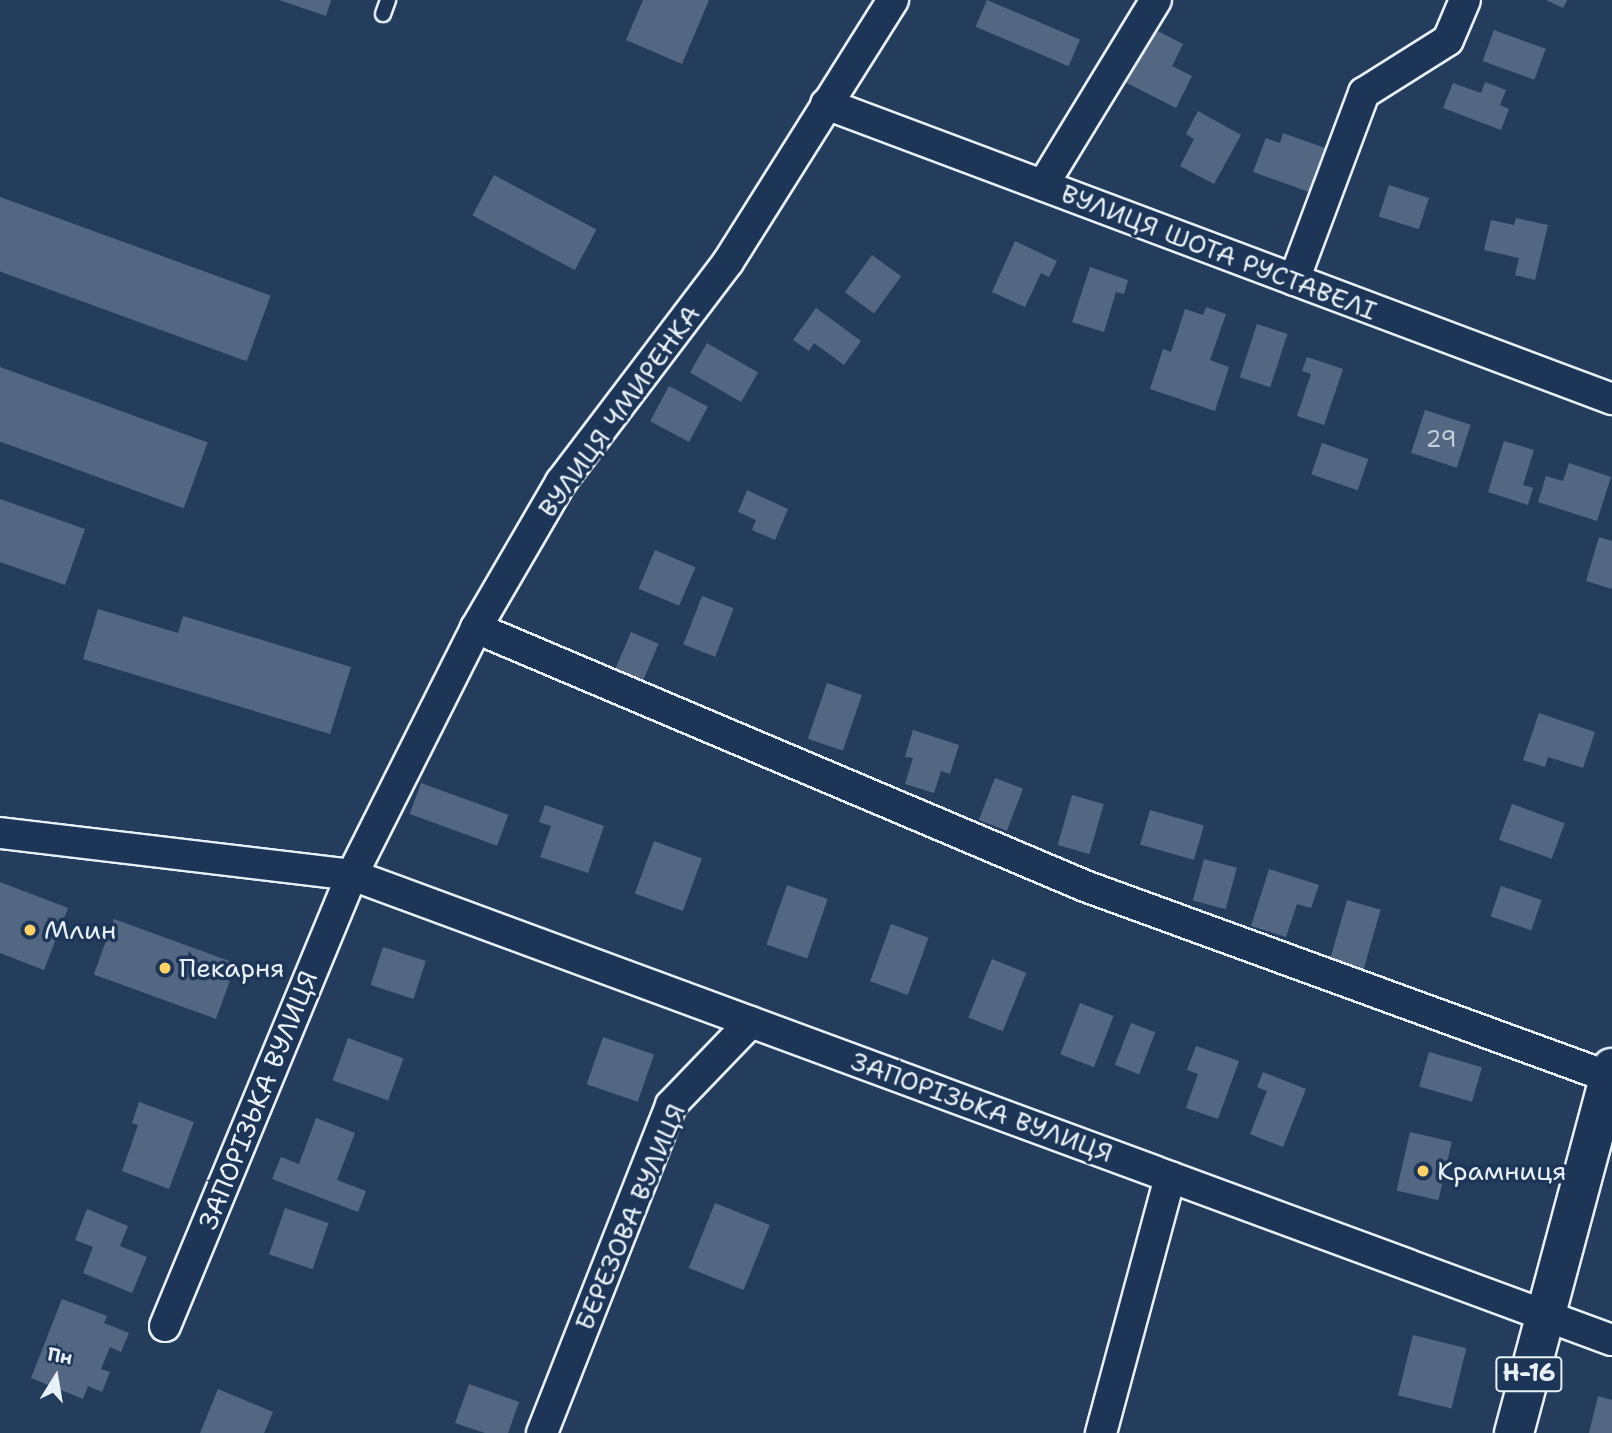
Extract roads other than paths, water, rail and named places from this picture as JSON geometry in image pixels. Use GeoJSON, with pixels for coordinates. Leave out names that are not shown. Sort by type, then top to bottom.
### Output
{"type":"FeatureCollection","features":[{"type":"Feature","properties":{"kind":"main road","name":"Н-16"},"geometry":{"type":"LineString","coordinates":[[1514,1433],[1611,1072]]}},
{"type":"Feature","properties":{"kind":"street","name":"ВУЛИЦЯ ЧМИРЕНКА"},"geometry":{"type":"LineString","coordinates":[[352,875],[476,628],[561,482],[728,262],[825,104],[893,0]]}},
{"type":"Feature","properties":{"kind":"street"},"geometry":{"type":"LineString","coordinates":[[1042,185],[1156,0]]}},
{"type":"Feature","properties":{"kind":"street"},"geometry":{"type":"LineString","coordinates":[[1294,280],[1364,93],[1448,40],[1465,0]]}},
{"type":"Feature","properties":{"kind":"street","name":"ВУЛИЦЯ ШОТА РУСТАВЕЛІ"},"geometry":{"type":"LineString","coordinates":[[825,104],[1612,400]]}},
{"type":"Feature","properties":{"kind":"street"},"geometry":{"type":"LineString","coordinates":[[476,628],[1085,886],[1611,1072]]}},
{"type":"Feature","properties":{"kind":"street","name":"ЗАПОРІЗЬКА ВУЛИЦЯ"},"geometry":{"type":"LineString","coordinates":[[0,833],[352,875],[1612,1340]]}},
{"type":"Feature","properties":{"kind":"street","name":"ЗАПОРІЗЬКА ВУЛИЦЯ"},"geometry":{"type":"LineString","coordinates":[[166,1326],[352,875]]}},
{"type":"Feature","properties":{"kind":"street","name":"БЕРЕЗОВА ВУЛИЦЯ"},"geometry":{"type":"LineString","coordinates":[[542,1433],[671,1105],[751,1022]]}},
{"type":"Feature","properties":{"kind":"street"},"geometry":{"type":"LineString","coordinates":[[1101,1433],[1170,1177]]}},
{"type":"Feature","properties":{"kind":"place","name":"Млин"},"geometry":{"type":"Point","coordinates":[30,930]}},
{"type":"Feature","properties":{"kind":"place","name":"Пекарня"},"geometry":{"type":"Point","coordinates":[165,968]}},
{"type":"Feature","properties":{"kind":"place","name":"Крамниця"},"geometry":{"type":"Point","coordinates":[1423,1171]}}]}
